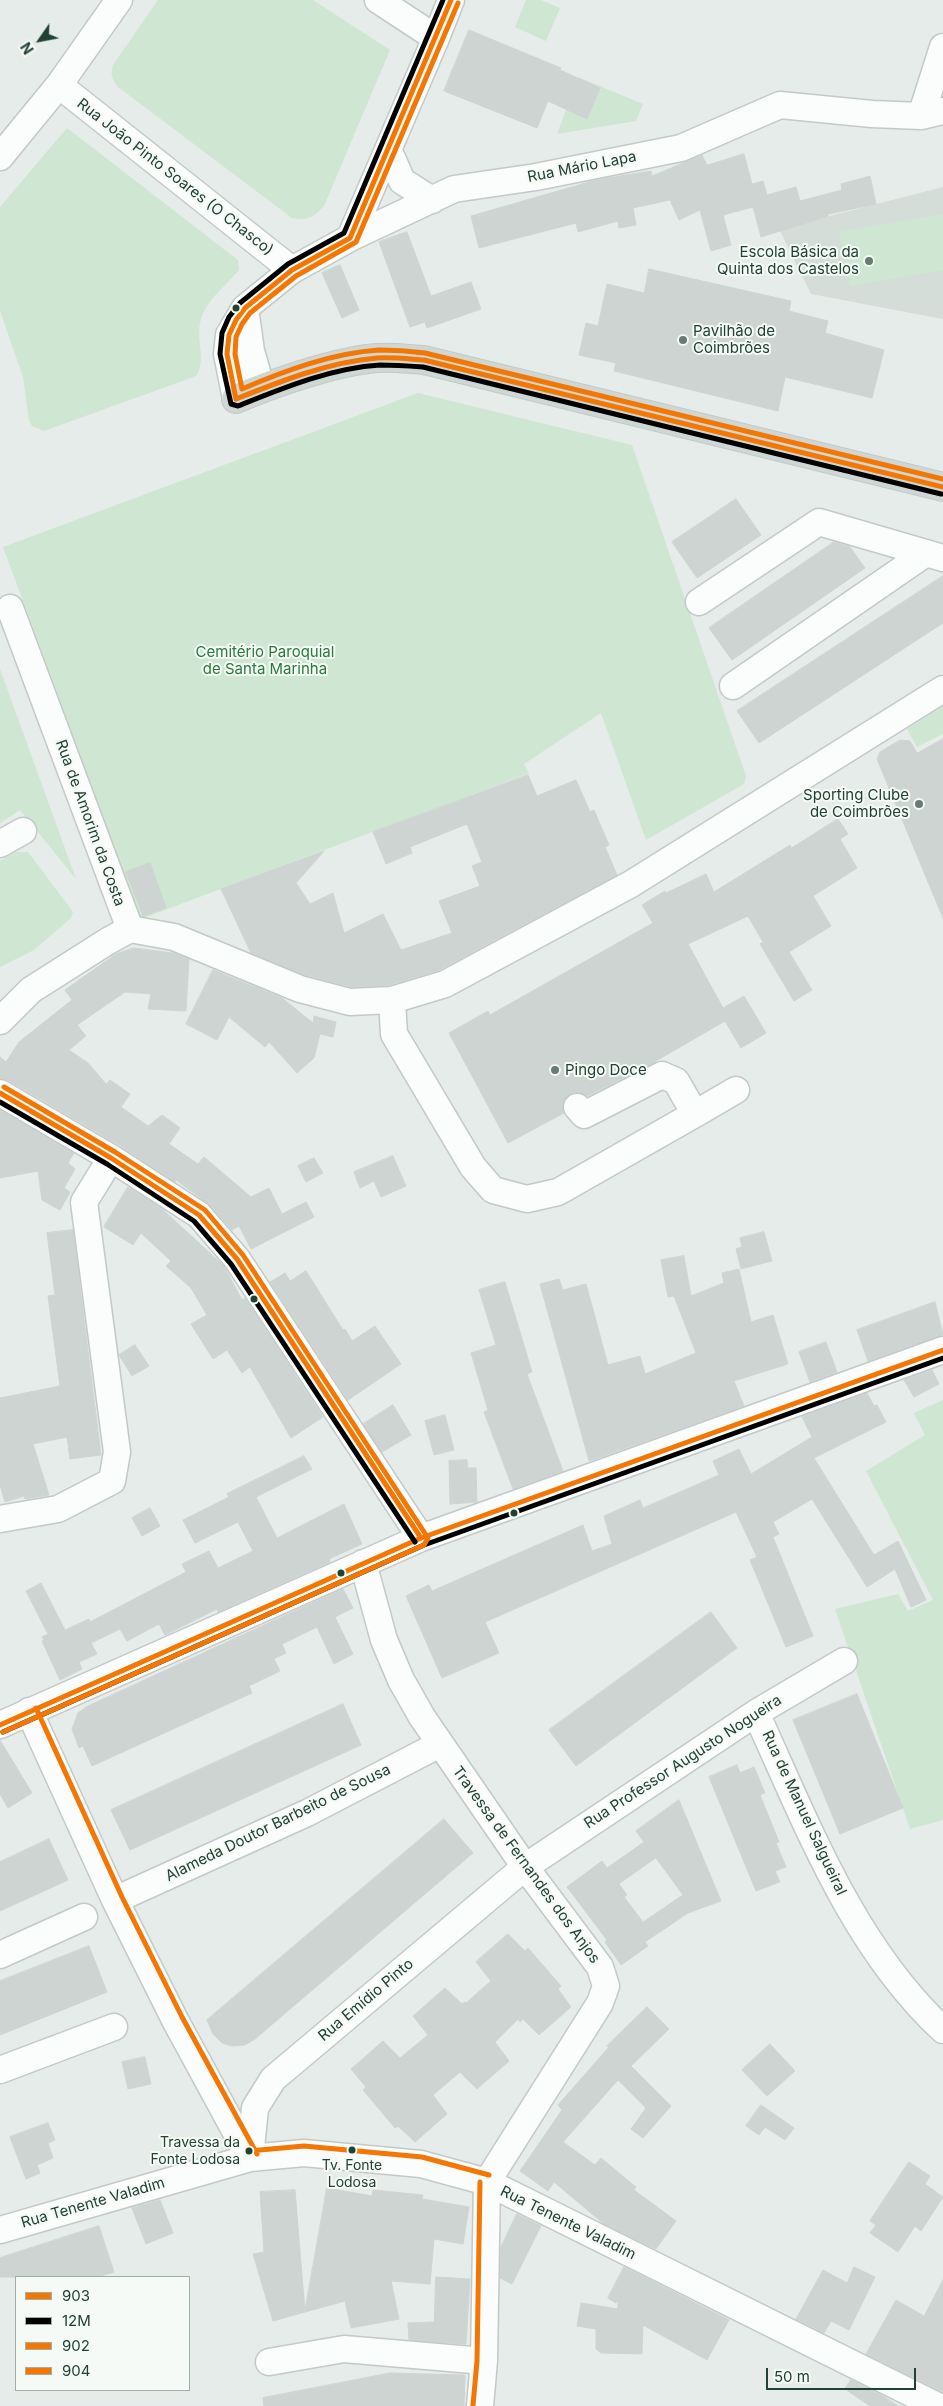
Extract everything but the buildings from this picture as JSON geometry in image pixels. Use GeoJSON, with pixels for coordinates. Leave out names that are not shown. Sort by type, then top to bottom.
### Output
{"type":"FeatureCollection","features":[{"type":"Feature","properties":{"kind":"main road"},"geometry":{"type":"LineString","coordinates":[[236,399],[262,388],[329,368],[377,358],[424,360],[943,488]]}},
{"type":"Feature","properties":{"kind":"street"},"geometry":{"type":"LineString","coordinates":[[0,157],[58,85],[119,0]]}},
{"type":"Feature","properties":{"kind":"street"},"geometry":{"type":"LineString","coordinates":[[378,0],[436,38]]}},
{"type":"Feature","properties":{"kind":"street"},"geometry":{"type":"LineString","coordinates":[[350,238],[451,0]]}},
{"type":"Feature","properties":{"kind":"street"},"geometry":{"type":"LineString","coordinates":[[932,114],[943,47]]}},
{"type":"Feature","properties":{"kind":"street","name":"Rua João Pinto Soares (O Chasco)"},"geometry":{"type":"LineString","coordinates":[[58,85],[292,270]]}},
{"type":"Feature","properties":{"kind":"street","name":"Rua Mário Lapa"},"geometry":{"type":"LineString","coordinates":[[236,399],[227,354],[229,335],[245,308],[292,270],[350,238],[454,190],[682,148],[780,106],[872,114],[932,114]]}},
{"type":"Feature","properties":{"kind":"street"},"geometry":{"type":"LineString","coordinates":[[388,151],[402,181],[432,200]]}},
{"type":"Feature","properties":{"kind":"street"},"geometry":{"type":"LineString","coordinates":[[245,308],[251,351],[262,388]]}},
{"type":"Feature","properties":{"kind":"street"},"geometry":{"type":"LineString","coordinates":[[699,602],[820,522],[934,556]]}},
{"type":"Feature","properties":{"kind":"street"},"geometry":{"type":"LineString","coordinates":[[733,686],[934,556]]}},
{"type":"Feature","properties":{"kind":"street","name":"Rua de Amorim da Costa"},"geometry":{"type":"LineString","coordinates":[[10,608],[130,929]]}},
{"type":"Feature","properties":{"kind":"street"},"geometry":{"type":"LineString","coordinates":[[0,1002],[31,990],[130,929],[174,937],[300,989],[350,1002],[392,1000],[445,984],[631,884],[943,689]]}},
{"type":"Feature","properties":{"kind":"street"},"geometry":{"type":"LineString","coordinates":[[0,844],[23,831]]}},
{"type":"Feature","properties":{"kind":"street"},"geometry":{"type":"LineString","coordinates":[[0,1021],[31,990]]}},
{"type":"Feature","properties":{"kind":"street"},"geometry":{"type":"LineString","coordinates":[[392,1000],[394,1034],[473,1167],[493,1190],[527,1199],[558,1192],[736,1090]]}},
{"type":"Feature","properties":{"kind":"street"},"geometry":{"type":"LineString","coordinates":[[577,1107],[584,1115],[662,1075],[676,1080],[695,1114]]}},
{"type":"Feature","properties":{"kind":"street"},"geometry":{"type":"LineString","coordinates":[[0,1093],[111,1158],[199,1215],[237,1259],[420,1538]]}},
{"type":"Feature","properties":{"kind":"street"},"geometry":{"type":"LineString","coordinates":[[0,1519],[58,1509],[112,1480],[117,1452],[84,1202],[111,1158]]}},
{"type":"Feature","properties":{"kind":"street"},"geometry":{"type":"LineString","coordinates":[[0,1725],[420,1538],[943,1350]]}},
{"type":"Feature","properties":{"kind":"street","name":"Travessa de Fernandes dos Anjos"},"geometry":{"type":"LineString","coordinates":[[363,1563],[384,1640],[401,1680],[422,1717],[524,1867],[600,1967],[606,1986],[600,2003],[487,2182]]}},
{"type":"Feature","properties":{"kind":"street","name":"Rua Professor Augusto Nogueira"},"geometry":{"type":"LineString","coordinates":[[524,1867],[756,1713],[844,1662]]}},
{"type":"Feature","properties":{"kind":"street"},"geometry":{"type":"LineString","coordinates":[[29,1712],[115,1900],[175,2020],[250,2158]]}},
{"type":"Feature","properties":{"kind":"street","name":"Rua de Manuel Salgueiral"},"geometry":{"type":"LineString","coordinates":[[756,1713],[830,1875],[863,1931],[921,2009],[943,2030]]}},
{"type":"Feature","properties":{"kind":"street","name":"Alameda Doutor Barbeito de Sousa"},"geometry":{"type":"LineString","coordinates":[[115,1900],[307,1813],[440,1744]]}},
{"type":"Feature","properties":{"kind":"street","name":"Rua Emídio Pinto"},"geometry":{"type":"LineString","coordinates":[[250,2158],[255,2108],[273,2079],[524,1867]]}},
{"type":"Feature","properties":{"kind":"street"},"geometry":{"type":"LineString","coordinates":[[0,1955],[84,1917]]}},
{"type":"Feature","properties":{"kind":"street"},"geometry":{"type":"LineString","coordinates":[[0,2070],[114,2027]]}},
{"type":"Feature","properties":{"kind":"street","name":"Rua Tenente Valadim"},"geometry":{"type":"LineString","coordinates":[[0,2230],[250,2158],[304,2153],[421,2164],[487,2182],[937,2406]]}},
{"type":"Feature","properties":{"kind":"street"},"geometry":{"type":"LineString","coordinates":[[480,2406],[484,2360],[487,2182]]}},
{"type":"Feature","properties":{"kind":"street"},"geometry":{"type":"LineString","coordinates":[[269,2362],[344,2349],[484,2360]]}},
{"type":"Feature","properties":{"kind":"shaded area","name":"Escola Básica da Quinta dos Castelos"},"geometry":{"type":"Polygon","coordinates":[[[943,187],[943,319],[811,294],[779,229],[943,187]]]}},
{"type":"Feature","properties":{"kind":"green space"},"geometry":{"type":"Polygon","coordinates":[[[158,0],[313,0],[390,50],[324,206],[317,213],[302,219],[292,218],[118,87],[114,82],[112,77],[113,65],[158,0]]]}},
{"type":"Feature","properties":{"kind":"green space"},"geometry":{"type":"Polygon","coordinates":[[[526,0],[541,0],[560,8],[546,41],[515,27],[526,0]]]}},
{"type":"Feature","properties":{"kind":"green space"},"geometry":{"type":"Polygon","coordinates":[[[578,77],[643,104],[636,121],[557,134],[578,77]]]}},
{"type":"Feature","properties":{"kind":"green space"},"geometry":{"type":"Polygon","coordinates":[[[67,128],[238,260],[239,270],[212,299],[201,319],[199,333],[201,363],[196,376],[44,431],[32,426],[29,420],[23,377],[0,311],[0,207],[67,128]]]}},
{"type":"Feature","properties":{"kind":"green space"},"geometry":{"type":"Polygon","coordinates":[[[943,214],[943,270],[850,286],[839,232],[943,214]]]}},
{"type":"Feature","properties":{"kind":"green space","name":"Cemitério Paroquial de Santa Marinha"},"geometry":{"type":"Polygon","coordinates":[[[418,393],[632,445],[746,776],[744,784],[646,840],[601,713],[524,764],[529,773],[141,919],[3,547],[418,393]]]}},
{"type":"Feature","properties":{"kind":"green space"},"geometry":{"type":"Polygon","coordinates":[[[0,669],[76,879],[20,810],[0,823],[0,669]]]}},
{"type":"Feature","properties":{"kind":"green space"},"geometry":{"type":"Polygon","coordinates":[[[943,706],[943,734],[917,747],[907,729],[943,706]]]}},
{"type":"Feature","properties":{"kind":"green space"},"geometry":{"type":"Polygon","coordinates":[[[16,852],[28,852],[73,912],[71,918],[34,950],[0,967],[0,861],[16,852]]]}},
{"type":"Feature","properties":{"kind":"green space"},"geometry":{"type":"Polygon","coordinates":[[[943,1400],[943,1820],[910,1829],[835,1609],[898,1594],[908,1611],[933,1600],[866,1471],[925,1435],[914,1413],[943,1400]]]}},
{"type":"Feature","properties":{"kind":"transit line","name":"12M"},"geometry":{"type":"LineString","coordinates":[[443,0],[344,233],[288,264],[240,303],[229,317],[222,333],[220,354],[231,404],[238,406],[272,392],[343,370],[380,365],[423,367],[941,494]]}},
{"type":"Feature","properties":{"kind":"transit line","name":"903"},"geometry":{"type":"LineString","coordinates":[[451,0],[350,238],[292,270],[245,308],[236,320],[229,335],[227,354],[236,399],[288,379],[323,368],[359,360],[377,358],[424,360],[943,487]]}},
{"type":"Feature","properties":{"kind":"transit line","name":"904"},"geometry":{"type":"LineString","coordinates":[[458,3],[356,242],[296,276],[250,313],[242,324],[236,337],[235,354],[242,389],[291,370],[344,355],[379,350],[425,353],[943,479]]}},
{"type":"Feature","properties":{"kind":"transit line","name":"902"},"geometry":{"type":"LineString","coordinates":[[3,1732],[424,1545],[428,1538],[243,1255],[205,1210],[115,1152],[4,1087]]}},
{"type":"Feature","properties":{"kind":"transit line","name":"903"},"geometry":{"type":"LineString","coordinates":[[0,1093],[111,1158],[199,1215],[237,1259],[421,1538]]}},
{"type":"Feature","properties":{"kind":"transit line","name":"12M"},"geometry":{"type":"LineString","coordinates":[[0,1102],[107,1164],[194,1221],[231,1264],[415,1542]]}},
{"type":"Feature","properties":{"kind":"transit line","name":"903"},"geometry":{"type":"LineString","coordinates":[[0,1725],[421,1538],[943,1350]]}},
{"type":"Feature","properties":{"kind":"transit line","name":"12M"},"geometry":{"type":"LineString","coordinates":[[3,1732],[424,1545],[943,1358]]}},
{"type":"Feature","properties":{"kind":"transit line","name":"902"},"geometry":{"type":"LineString","coordinates":[[36,1708],[122,1897],[182,2017],[257,2154]]}},
{"type":"Feature","properties":{"kind":"transit line","name":"902"},"geometry":{"type":"LineString","coordinates":[[249,2151],[304,2146],[422,2157],[489,2175]]}},
{"type":"Feature","properties":{"kind":"transit line","name":"902"},"geometry":{"type":"LineString","coordinates":[[473,2405],[477,2361],[480,2182]]}},
{"type":"Feature","properties":{"kind":"place","name":"Escola Básica da Quinta dos Castelos"},"geometry":{"type":"Point","coordinates":[869,261]}},
{"type":"Feature","properties":{"kind":"place","name":"Pavilhão de Coimbrões"},"geometry":{"type":"Point","coordinates":[683,340]}},
{"type":"Feature","properties":{"kind":"place","name":"Sporting Clube de Coimbrões"},"geometry":{"type":"Point","coordinates":[919,804]}},
{"type":"Feature","properties":{"kind":"place","name":"Pingo Doce"},"geometry":{"type":"Point","coordinates":[555,1070]}},
{"type":"Feature","properties":{"kind":"place","name":"Tv. Fonte Lodosa"},"geometry":{"type":"Point","coordinates":[352,2150]}},
{"type":"Feature","properties":{"kind":"place","name":"Travessa da Fonte Lodosa"},"geometry":{"type":"Point","coordinates":[249,2151]}}]}
